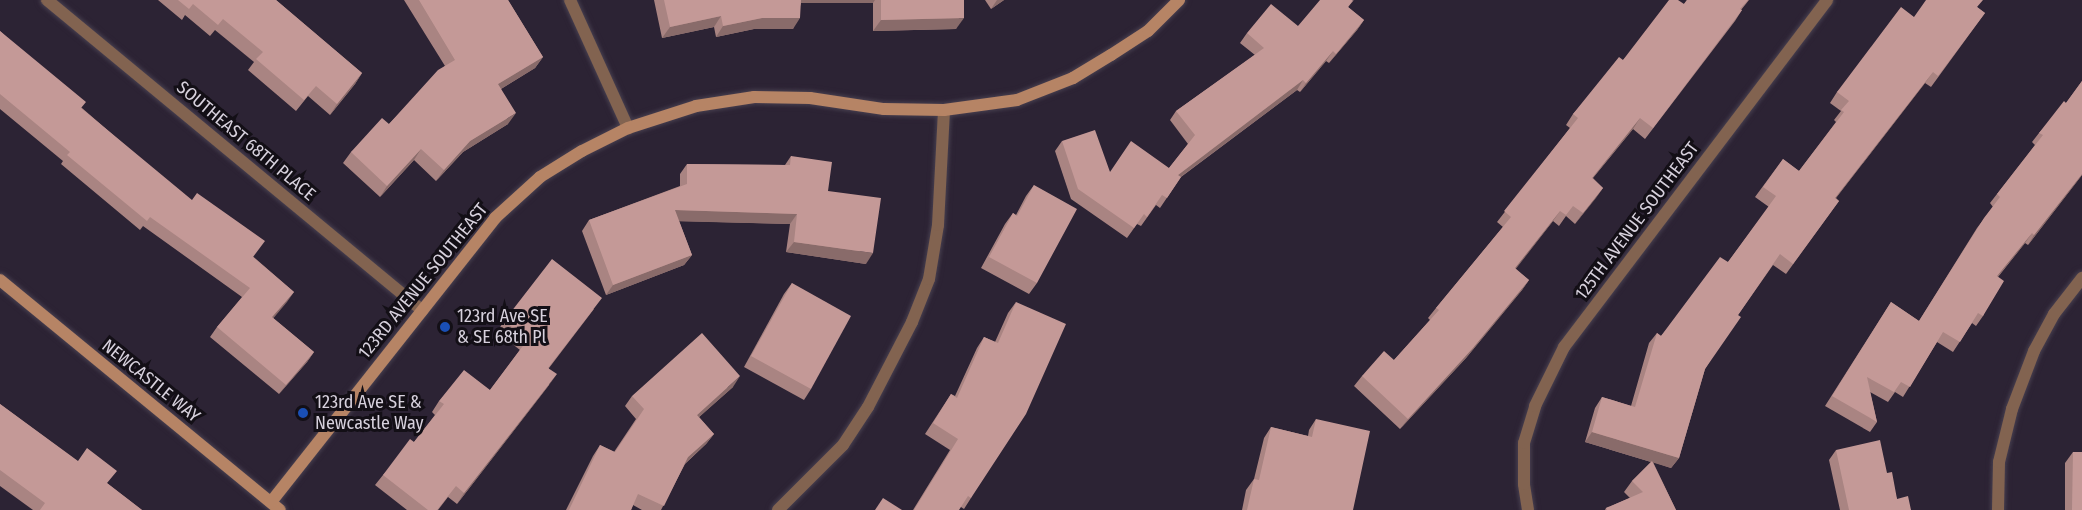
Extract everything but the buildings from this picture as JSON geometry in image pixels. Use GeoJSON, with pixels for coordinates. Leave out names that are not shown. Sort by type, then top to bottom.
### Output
{"type":"FeatureCollection","features":[{"type":"Feature","properties":{"kind":"street","name":"SOUTHEAST 68TH PLACE"},"geometry":{"type":"LineString","coordinates":[[47,0],[422,310]]}},
{"type":"Feature","properties":{"kind":"street"},"geometry":{"type":"LineString","coordinates":[[570,0],[628,128]]}},
{"type":"Feature","properties":{"kind":"street","name":"123RD AVENUE SOUTHEAST"},"geometry":{"type":"LineString","coordinates":[[275,506],[422,310],[495,218],[540,177],[582,151],[628,128],[696,106],[754,97],[810,98],[884,109],[944,110],[1017,100],[1073,78],[1148,31],[1179,0]]}},
{"type":"Feature","properties":{"kind":"street","name":"125TH AVENUE SOUTHEAST"},"geometry":{"type":"LineString","coordinates":[[1528,510],[1524,484],[1524,443],[1534,406],[1564,347],[1827,0]]}},
{"type":"Feature","properties":{"kind":"street"},"geometry":{"type":"LineString","coordinates":[[778,510],[843,445],[868,408],[912,322],[929,279],[938,225],[944,110]]}},
{"type":"Feature","properties":{"kind":"street"},"geometry":{"type":"LineString","coordinates":[[1998,510],[1999,462],[2012,409],[2034,351],[2054,314],[2082,278]]}},
{"type":"Feature","properties":{"kind":"street","name":"NEWCASTLE WAY"},"geometry":{"type":"LineString","coordinates":[[0,280],[275,506]]}},
{"type":"Feature","properties":{"kind":"place","name":"123rd Ave SE & SE 68th Pl"},"geometry":{"type":"Point","coordinates":[445,327]}},
{"type":"Feature","properties":{"kind":"place","name":"123rd Ave SE & Newcastle Way"},"geometry":{"type":"Point","coordinates":[303,413]}}]}
